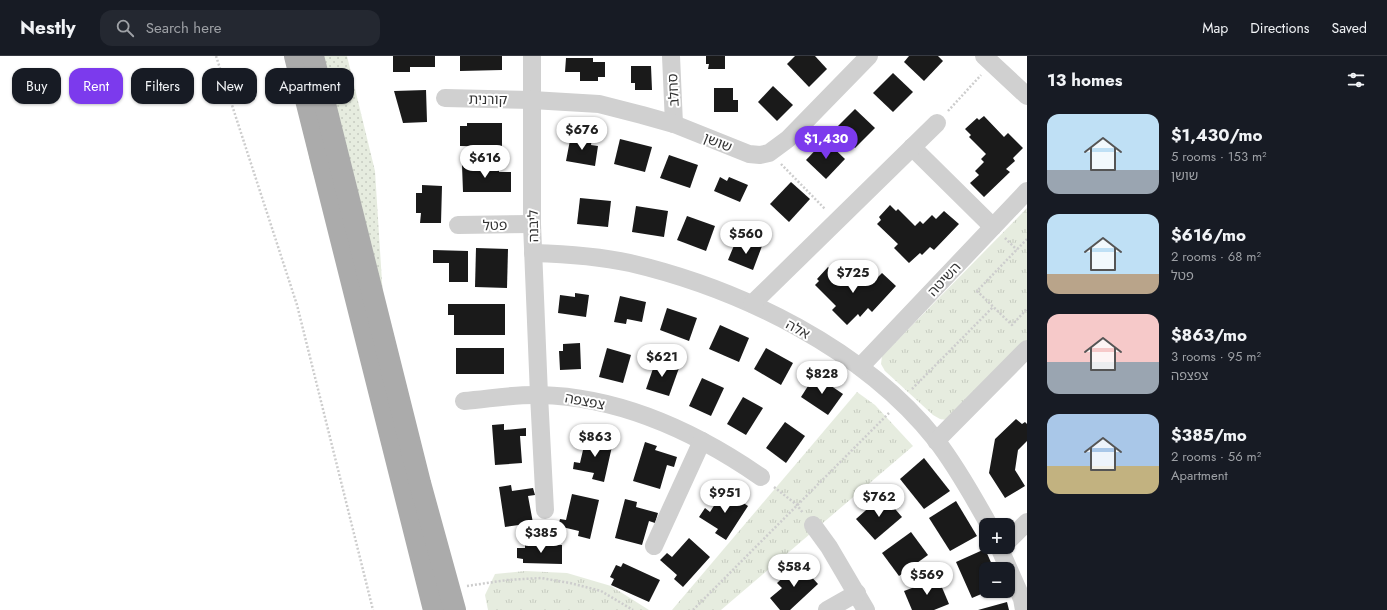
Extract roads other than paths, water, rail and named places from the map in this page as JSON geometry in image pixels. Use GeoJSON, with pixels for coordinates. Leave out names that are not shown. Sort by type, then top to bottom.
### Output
{"type":"FeatureCollection","features":[{"type":"Feature","properties":{"kind":"main road"},"geometry":{"type":"LineString","coordinates":[[295,56],[434,610]]}},
{"type":"Feature","properties":{"kind":"main road"},"geometry":{"type":"LineString","coordinates":[[313,56],[420,483],[455,610]]}},
{"type":"Feature","properties":{"kind":"street","name":"ליבנה"},"geometry":{"type":"LineString","coordinates":[[532,56],[532,224],[545,510]]}},
{"type":"Feature","properties":{"kind":"street","name":"סחלב"},"geometry":{"type":"LineString","coordinates":[[671,56],[674,124]]}},
{"type":"Feature","properties":{"kind":"street","name":"שושן"},"geometry":{"type":"LineString","coordinates":[[532,100],[599,104],[674,124],[749,154],[760,155],[769,153],[788,140],[863,58]]}},
{"type":"Feature","properties":{"kind":"street"},"geometry":{"type":"LineString","coordinates":[[991,58],[1027,96]]}},
{"type":"Feature","properties":{"kind":"street","name":"קורנית"},"geometry":{"type":"LineString","coordinates":[[445,98],[532,100]]}},
{"type":"Feature","properties":{"kind":"street"},"geometry":{"type":"LineString","coordinates":[[752,304],[937,123]]}},
{"type":"Feature","properties":{"kind":"street"},"geometry":{"type":"LineString","coordinates":[[912,147],[993,227]]}},
{"type":"Feature","properties":{"kind":"street","name":"השיטה"},"geometry":{"type":"LineString","coordinates":[[860,367],[1027,191]]}},
{"type":"Feature","properties":{"kind":"street","name":"פטל"},"geometry":{"type":"LineString","coordinates":[[458,225],[532,224]]}},
{"type":"Feature","properties":{"kind":"street","name":"אלה"},"geometry":{"type":"LineString","coordinates":[[534,253],[566,254],[628,263],[699,283],[752,304],[802,330],[860,367],[900,401],[936,441],[974,498],[985,518]]}},
{"type":"Feature","properties":{"kind":"street"},"geometry":{"type":"LineString","coordinates":[[936,441],[1027,349]]}},
{"type":"Feature","properties":{"kind":"street","name":"צפצפה"},"geometry":{"type":"LineString","coordinates":[[464,401],[539,395],[579,399],[630,411],[654,418],[678,428],[733,458],[761,477]]}},
{"type":"Feature","properties":{"kind":"street"},"geometry":{"type":"LineString","coordinates":[[654,546],[702,441]]}},
{"type":"Feature","properties":{"kind":"street"},"geometry":{"type":"LineString","coordinates":[[1015,534],[1027,522]]}},
{"type":"Feature","properties":{"kind":"street"},"geometry":{"type":"LineString","coordinates":[[813,525],[830,547],[866,610]]}},
{"type":"Feature","properties":{"kind":"street"},"geometry":{"type":"LineString","coordinates":[[1006,554],[1022,599],[1024,610]]}},
{"type":"Feature","properties":{"kind":"street"},"geometry":{"type":"LineString","coordinates":[[828,610],[857,593]]}}]}
